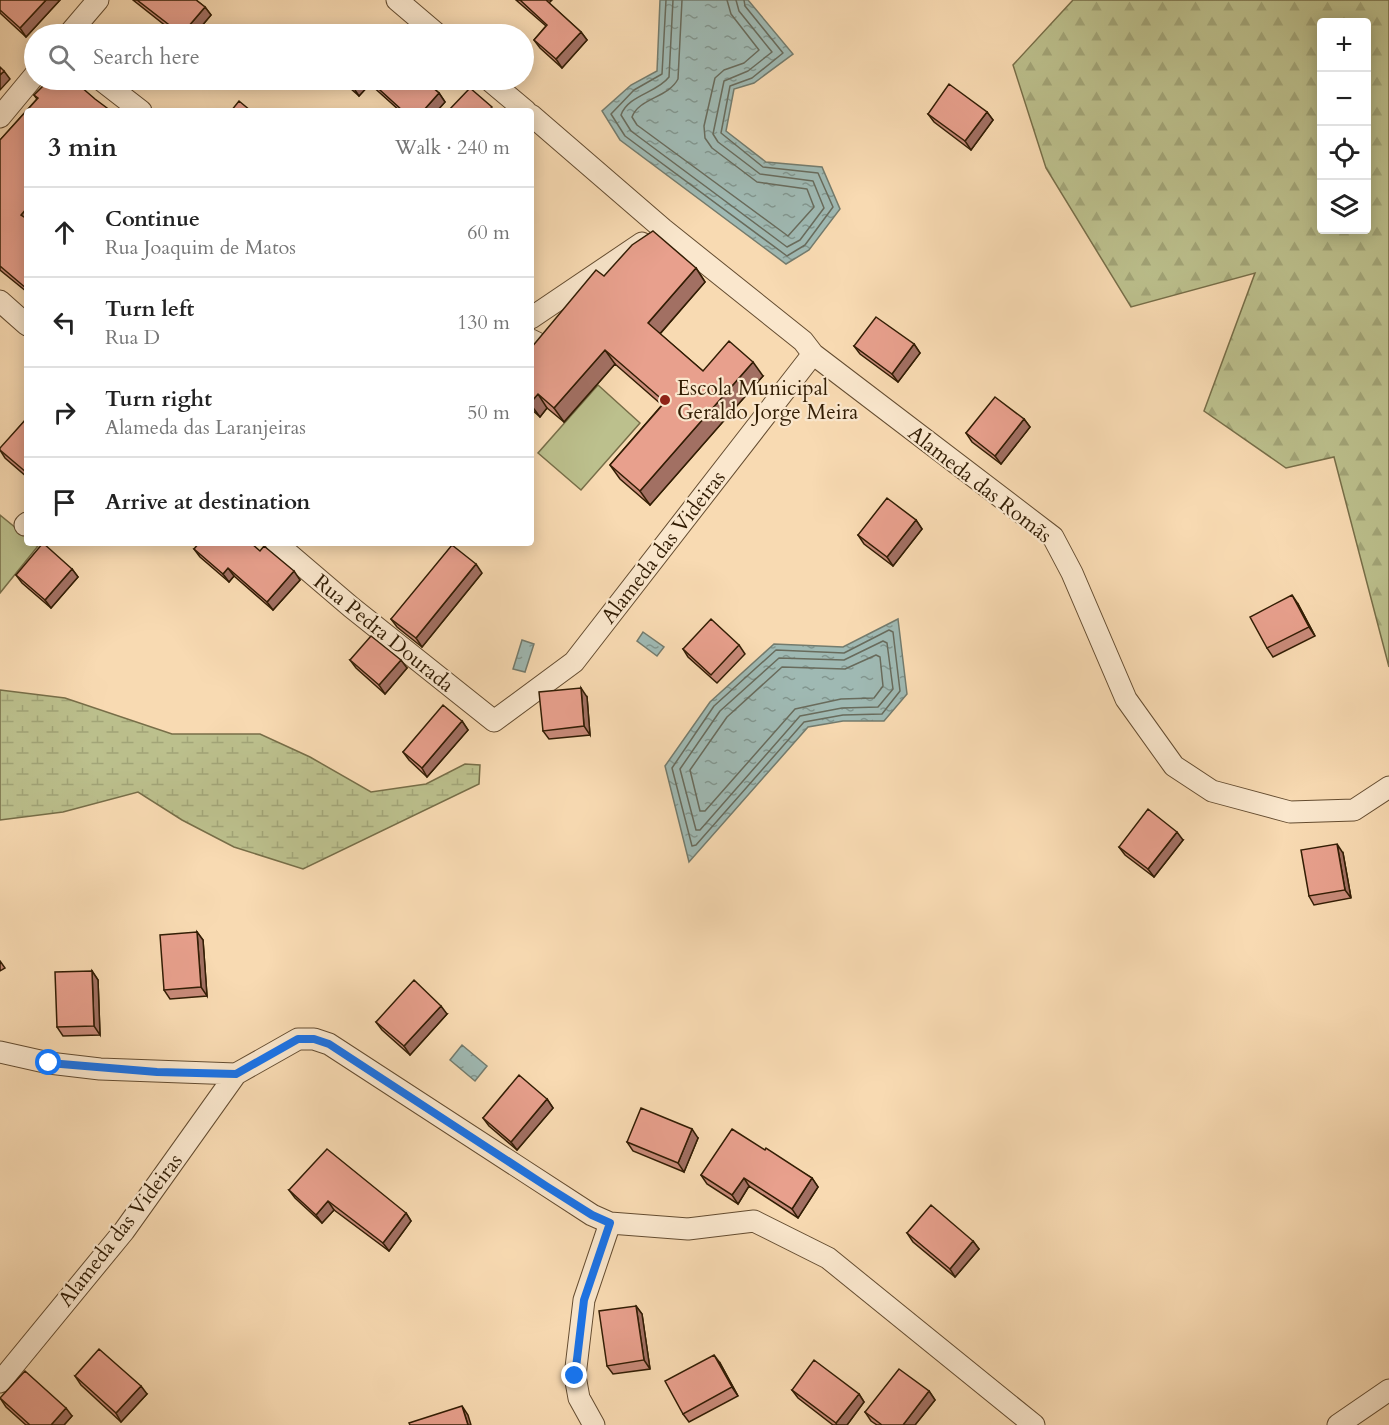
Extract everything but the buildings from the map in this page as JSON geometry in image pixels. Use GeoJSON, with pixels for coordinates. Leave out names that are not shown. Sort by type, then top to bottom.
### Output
{"type":"FeatureCollection","features":[{"type":"Feature","properties":{"kind":"street"},"geometry":{"type":"LineString","coordinates":[[78,24],[98,0]]}},
{"type":"Feature","properties":{"kind":"street"},"geometry":{"type":"LineString","coordinates":[[397,0],[425,24]]}},
{"type":"Feature","properties":{"kind":"street"},"geometry":{"type":"LineString","coordinates":[[0,117],[24,88]]}},
{"type":"Feature","properties":{"kind":"street"},"geometry":{"type":"LineString","coordinates":[[114,90],[137,108]]}},
{"type":"Feature","properties":{"kind":"street"},"geometry":{"type":"LineString","coordinates":[[501,90],[522,108]]}},
{"type":"Feature","properties":{"kind":"street","name":"Alameda das Romãs"},"geometry":{"type":"LineString","coordinates":[[534,118],[663,229],[803,341],[813,354],[1053,537],[1072,573],[1126,699],[1174,766],[1212,791],[1290,812],[1354,810],[1389,787]]}},
{"type":"Feature","properties":{"kind":"street"},"geometry":{"type":"LineString","coordinates":[[534,316],[663,229]]}},
{"type":"Feature","properties":{"kind":"street"},"geometry":{"type":"LineString","coordinates":[[0,301],[24,322]]}},
{"type":"Feature","properties":{"kind":"street","name":"Alameda das Videiras"},"geometry":{"type":"LineString","coordinates":[[494,721],[574,662],[813,354]]}},
{"type":"Feature","properties":{"kind":"street","name":"Rua Pedra Dourada"},"geometry":{"type":"LineString","coordinates":[[280,546],[351,607],[494,721]]}},
{"type":"Feature","properties":{"kind":"street"},"geometry":{"type":"LineString","coordinates":[[0,1052],[39,1061],[100,1069],[236,1074],[298,1039],[314,1039],[329,1044],[546,1186],[592,1215],[610,1223],[688,1229],[754,1221],[828,1258],[1034,1425]]}},
{"type":"Feature","properties":{"kind":"street","name":"Alameda das Videiras"},"geometry":{"type":"LineString","coordinates":[[0,1382],[123,1231],[236,1074]]}},
{"type":"Feature","properties":{"kind":"street"},"geometry":{"type":"LineString","coordinates":[[594,1425],[579,1398],[575,1376],[584,1300],[610,1223]]}},
{"type":"Feature","properties":{"kind":"street"},"geometry":{"type":"LineString","coordinates":[[1338,1425],[1389,1390]]}},
{"type":"Feature","properties":{"kind":"green space"},"geometry":{"type":"Polygon","coordinates":[[[1073,0],[1389,0],[1389,667],[1334,457],[1286,468],[1204,411],[1255,273],[1131,307],[1046,168],[1013,65],[1073,0]]]}},
{"type":"Feature","properties":{"kind":"green space"},"geometry":{"type":"Polygon","coordinates":[[[598,385],[640,423],[581,490],[538,453],[598,385]]]}},
{"type":"Feature","properties":{"kind":"green space"},"geometry":{"type":"Polygon","coordinates":[[[0,515],[24,535],[24,546],[38,546],[0,593],[0,515]]]}},
{"type":"Feature","properties":{"kind":"green space"},"geometry":{"type":"Polygon","coordinates":[[[0,690],[65,698],[172,734],[260,734],[310,757],[371,792],[426,784],[465,764],[480,765],[479,784],[303,869],[234,847],[182,820],[138,792],[63,812],[0,820],[0,690]]]}},
{"type":"Feature","properties":{"kind":"water"},"geometry":{"type":"Polygon","coordinates":[[[660,0],[748,0],[793,54],[754,83],[734,89],[726,131],[766,162],[822,167],[840,209],[809,250],[786,264],[620,140],[602,111],[631,85],[657,71],[660,0]]]}},
{"type":"Feature","properties":{"kind":"water"},"geometry":{"type":"Polygon","coordinates":[[[898,619],[907,694],[884,721],[843,721],[808,727],[689,862],[665,766],[710,702],[774,644],[843,647],[898,619]]]}},
{"type":"Feature","properties":{"kind":"water"},"geometry":{"type":"Polygon","coordinates":[[[643,632],[664,647],[657,656],[637,641],[643,632]]]}},
{"type":"Feature","properties":{"kind":"water"},"geometry":{"type":"Polygon","coordinates":[[[522,640],[534,644],[525,672],[513,669],[522,640]]]}},
{"type":"Feature","properties":{"kind":"water"},"geometry":{"type":"Polygon","coordinates":[[[462,1045],[487,1066],[475,1081],[450,1060],[462,1045]]]}},
{"type":"Feature","properties":{"kind":"place","name":"Escola Municipal Geraldo Jorge Meira"},"geometry":{"type":"Point","coordinates":[665,400]}},
{"type":"Feature","properties":{"kind":"route"},"geometry":{"type":"LineString","coordinates":[[49,1063],[100,1069],[204,1075],[236,1074],[298,1039],[314,1039],[329,1044],[546,1186],[592,1215],[610,1223],[584,1300],[575,1376]]}}]}
